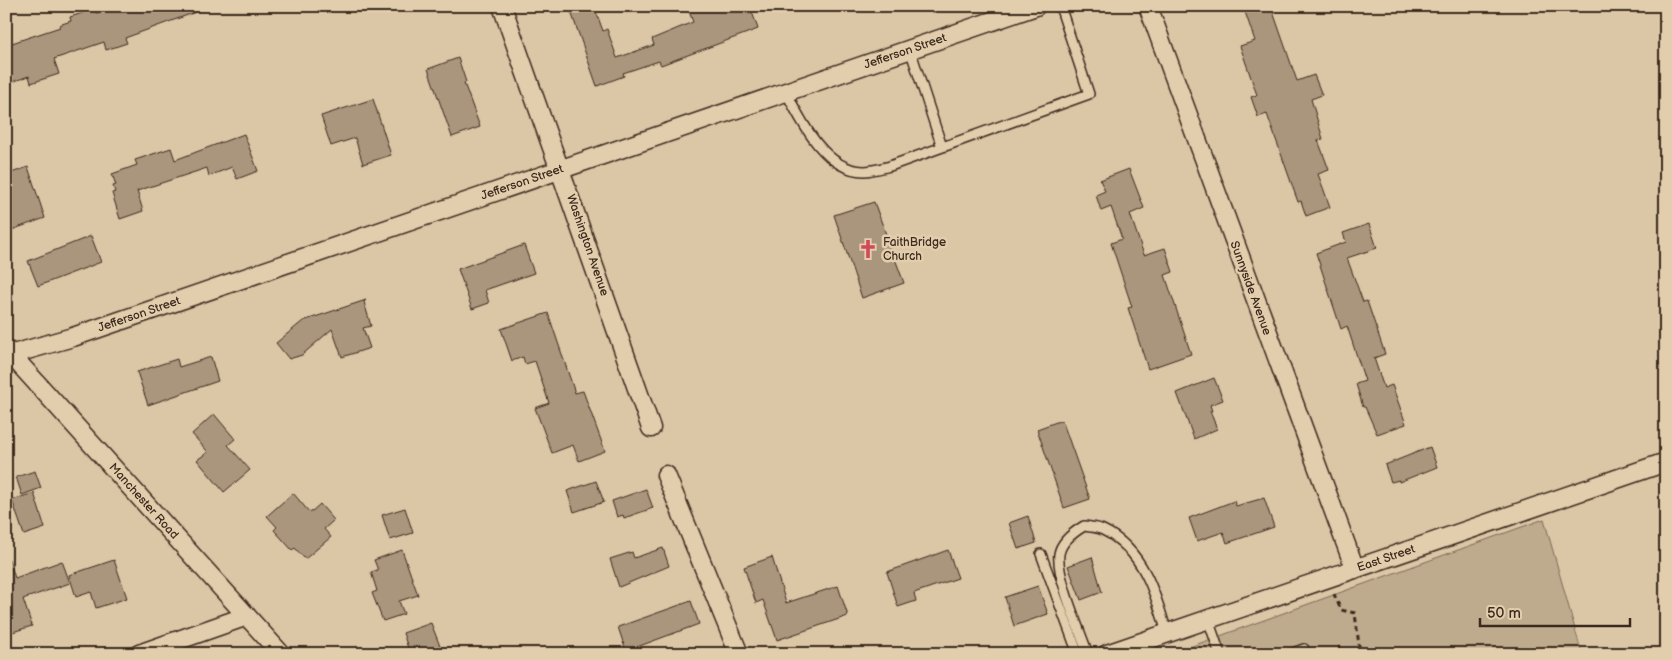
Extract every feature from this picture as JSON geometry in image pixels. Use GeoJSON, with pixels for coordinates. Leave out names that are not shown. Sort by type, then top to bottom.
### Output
{"type":"FeatureCollection","features":[{"type":"Feature","properties":{"kind":"street","name":"Washington Avenue"},"geometry":{"type":"LineString","coordinates":[[502,6],[651,428]]}},
{"type":"Feature","properties":{"kind":"street","name":"Jefferson Street"},"geometry":{"type":"LineString","coordinates":[[8,353],[73,337],[1036,6]]}},
{"type":"Feature","properties":{"kind":"street","name":"Sunnyside Avenue"},"geometry":{"type":"LineString","coordinates":[[1148,6],[1355,569]]}},
{"type":"Feature","properties":{"kind":"street","name":"Manchester Road"},"geometry":{"type":"LineString","coordinates":[[8,353],[281,654]]}},
{"type":"Feature","properties":{"kind":"street","name":"East Street"},"geometry":{"type":"LineString","coordinates":[[1107,654],[1666,462]]}},
{"type":"Feature","properties":{"kind":"street"},"geometry":{"type":"LineString","coordinates":[[666,475],[739,654]]}},
{"type":"Feature","properties":{"kind":"street"},"geometry":{"type":"LineString","coordinates":[[139,654],[247,616]]}},
{"type":"Feature","properties":{"kind":"lane"},"geometry":{"type":"LineString","coordinates":[[786,92],[805,129],[835,162],[862,171],[890,166],[1089,94],[1060,6]]}},
{"type":"Feature","properties":{"kind":"lane"},"geometry":{"type":"LineString","coordinates":[[910,49],[942,148]]}},
{"type":"Feature","properties":{"kind":"lane"},"geometry":{"type":"LineString","coordinates":[[1088,654],[1060,572],[1059,553],[1066,539],[1084,526],[1103,529],[1130,550],[1144,571],[1157,599],[1167,633]]}},
{"type":"Feature","properties":{"kind":"lane"},"geometry":{"type":"LineString","coordinates":[[1041,554],[1078,654]]}},
{"type":"Feature","properties":{"kind":"lane"},"geometry":{"type":"LineString","coordinates":[[1208,619],[1220,654]]}},
{"type":"Feature","properties":{"kind":"lane"},"geometry":{"type":"LineString","coordinates":[[1290,654],[1304,649],[1306,654]]}},
{"type":"Feature","properties":{"kind":"path"},"geometry":{"type":"LineString","coordinates":[[1332,589],[1341,610],[1355,613],[1360,654]]}},
{"type":"Feature","properties":{"kind":"path"},"geometry":{"type":"LineString","coordinates":[[1339,646],[1342,654]]}},
{"type":"Feature","properties":{"kind":"path"},"geometry":{"type":"LineString","coordinates":[[1428,654],[1444,654]]}},
{"type":"Feature","properties":{"kind":"shaded area"},"geometry":{"type":"Polygon","coordinates":[[[1544,519],[1582,654],[1170,654],[1544,519]]]}},
{"type":"Feature","properties":{"kind":"building"},"geometry":{"type":"Polygon","coordinates":[[[116,6],[203,6],[204,9],[125,38],[127,43],[106,50],[104,42],[54,59],[59,74],[31,83],[29,76],[6,84],[6,45],[60,27],[59,25],[71,21],[70,17],[95,9],[96,13],[116,6]]]}},
{"type":"Feature","properties":{"kind":"building"},"geometry":{"type":"Polygon","coordinates":[[[569,6],[594,6],[603,31],[607,29],[617,58],[654,45],[652,39],[693,22],[687,6],[750,6],[758,29],[661,65],[659,61],[623,73],[624,76],[597,86],[569,6]]]}},
{"type":"Feature","properties":{"kind":"building"},"geometry":{"type":"Polygon","coordinates":[[[1243,6],[1271,6],[1297,81],[1314,75],[1322,95],[1311,99],[1323,139],[1318,140],[1329,170],[1318,174],[1330,207],[1306,216],[1301,201],[1298,202],[1267,114],[1258,117],[1251,97],[1257,95],[1240,46],[1255,41],[1243,6]]]}},
{"type":"Feature","properties":{"kind":"building"},"geometry":{"type":"Polygon","coordinates":[[[458,58],[466,82],[464,83],[480,127],[452,137],[428,69],[458,58]]]}},
{"type":"Feature","properties":{"kind":"building"},"geometry":{"type":"Polygon","coordinates":[[[373,99],[391,155],[363,164],[355,138],[331,146],[321,116],[373,99]]]}},
{"type":"Feature","properties":{"kind":"building"},"geometry":{"type":"Polygon","coordinates":[[[244,134],[258,171],[237,179],[232,167],[209,176],[207,168],[137,191],[143,211],[120,219],[112,193],[115,192],[113,186],[116,185],[112,174],[137,165],[135,160],[171,148],[175,160],[244,134]]]}},
{"type":"Feature","properties":{"kind":"building"},"geometry":{"type":"Polygon","coordinates":[[[28,167],[45,218],[6,232],[6,175],[28,167]]]}},
{"type":"Feature","properties":{"kind":"building"},"geometry":{"type":"Polygon","coordinates":[[[1129,169],[1144,208],[1130,214],[1144,255],[1165,248],[1173,272],[1165,275],[1191,354],[1148,369],[1128,308],[1132,307],[1111,243],[1122,239],[1111,207],[1101,211],[1096,195],[1105,191],[1100,180],[1129,169]]]}},
{"type":"Feature","properties":{"kind":"building","name":"FaithBridge Church"},"geometry":{"type":"Polygon","coordinates":[[[874,202],[904,283],[862,298],[834,215],[874,202]]]}},
{"type":"Feature","properties":{"kind":"building"},"geometry":{"type":"Polygon","coordinates":[[[1369,224],[1377,248],[1347,258],[1363,302],[1367,301],[1385,354],[1374,358],[1384,388],[1392,385],[1406,424],[1377,434],[1365,407],[1363,407],[1356,384],[1365,381],[1347,326],[1341,329],[1316,253],[1346,242],[1343,233],[1369,224]]]}},
{"type":"Feature","properties":{"kind":"building"},"geometry":{"type":"Polygon","coordinates":[[[91,236],[101,262],[38,286],[28,261],[91,236]]]}},
{"type":"Feature","properties":{"kind":"building"},"geometry":{"type":"Polygon","coordinates":[[[524,245],[534,273],[485,290],[489,303],[472,309],[458,269],[524,245]]]}},
{"type":"Feature","properties":{"kind":"building"},"geometry":{"type":"Polygon","coordinates":[[[366,300],[364,302],[371,326],[363,328],[370,348],[342,357],[332,329],[302,355],[289,359],[276,343],[303,321],[366,300]]]}},
{"type":"Feature","properties":{"kind":"building"},"geometry":{"type":"Polygon","coordinates":[[[548,313],[575,393],[583,391],[605,451],[579,461],[573,445],[552,453],[535,408],[549,403],[535,361],[525,364],[523,357],[512,361],[501,329],[548,313]]]}},
{"type":"Feature","properties":{"kind":"building"},"geometry":{"type":"Polygon","coordinates":[[[211,357],[218,381],[148,405],[137,372],[177,359],[179,367],[211,357]]]}},
{"type":"Feature","properties":{"kind":"building"},"geometry":{"type":"Polygon","coordinates":[[[1214,378],[1223,400],[1210,405],[1212,411],[1210,411],[1217,429],[1194,439],[1177,393],[1214,378]]]}},
{"type":"Feature","properties":{"kind":"building"},"geometry":{"type":"Polygon","coordinates":[[[214,414],[235,439],[228,445],[250,470],[224,492],[197,460],[208,452],[192,434],[214,414]]]}},
{"type":"Feature","properties":{"kind":"building"},"geometry":{"type":"Polygon","coordinates":[[[1062,420],[1090,499],[1064,508],[1037,429],[1062,420]]]}},
{"type":"Feature","properties":{"kind":"building"},"geometry":{"type":"Polygon","coordinates":[[[1430,447],[1437,467],[1399,482],[1399,480],[1391,482],[1385,465],[1430,447]]]}},
{"type":"Feature","properties":{"kind":"building"},"geometry":{"type":"Polygon","coordinates":[[[35,471],[41,488],[22,495],[16,477],[35,471]]]}},
{"type":"Feature","properties":{"kind":"building"},"geometry":{"type":"Polygon","coordinates":[[[596,481],[604,502],[574,512],[567,491],[596,481]]]}},
{"type":"Feature","properties":{"kind":"building"},"geometry":{"type":"Polygon","coordinates":[[[646,489],[653,508],[624,518],[623,515],[617,517],[612,501],[646,489]]]}},
{"type":"Feature","properties":{"kind":"building"},"geometry":{"type":"Polygon","coordinates":[[[34,493],[45,528],[24,535],[12,500],[34,493]]]}},
{"type":"Feature","properties":{"kind":"building"},"geometry":{"type":"Polygon","coordinates":[[[293,493],[310,513],[320,504],[334,520],[324,529],[331,537],[305,559],[295,548],[292,550],[274,530],[277,527],[267,516],[293,493]]]}},
{"type":"Feature","properties":{"kind":"building"},"geometry":{"type":"Polygon","coordinates":[[[1264,498],[1274,527],[1227,543],[1223,532],[1197,541],[1189,518],[1234,501],[1236,506],[1264,498]]]}},
{"type":"Feature","properties":{"kind":"building"},"geometry":{"type":"Polygon","coordinates":[[[405,508],[413,533],[390,540],[382,515],[405,508]]]}},
{"type":"Feature","properties":{"kind":"building"},"geometry":{"type":"Polygon","coordinates":[[[1028,516],[1036,543],[1018,549],[1009,523],[1028,516]]]}},
{"type":"Feature","properties":{"kind":"building"},"geometry":{"type":"Polygon","coordinates":[[[663,548],[669,566],[619,587],[610,559],[632,552],[634,558],[663,548]]]}},
{"type":"Feature","properties":{"kind":"building"},"geometry":{"type":"Polygon","coordinates":[[[402,550],[418,595],[399,601],[404,614],[383,621],[372,593],[377,591],[371,572],[378,570],[374,560],[402,550]]]}},
{"type":"Feature","properties":{"kind":"building"},"geometry":{"type":"Polygon","coordinates":[[[948,550],[958,578],[914,593],[916,601],[898,607],[887,572],[948,550]]]}},
{"type":"Feature","properties":{"kind":"building"},"geometry":{"type":"Polygon","coordinates":[[[772,557],[786,603],[838,586],[848,616],[777,640],[763,600],[756,603],[744,567],[772,557]]]}},
{"type":"Feature","properties":{"kind":"building"},"geometry":{"type":"Polygon","coordinates":[[[1092,557],[1102,592],[1081,600],[1068,566],[1092,557]]]}},
{"type":"Feature","properties":{"kind":"building"},"geometry":{"type":"Polygon","coordinates":[[[9,559],[15,578],[62,561],[70,583],[23,599],[32,626],[6,634],[6,560],[9,559]]]}},
{"type":"Feature","properties":{"kind":"building"},"geometry":{"type":"Polygon","coordinates":[[[114,560],[127,598],[96,608],[91,592],[76,597],[69,575],[114,560]]]}},
{"type":"Feature","properties":{"kind":"building"},"geometry":{"type":"Polygon","coordinates":[[[1038,586],[1048,614],[1014,626],[1005,597],[1038,586]]]}},
{"type":"Feature","properties":{"kind":"building"},"geometry":{"type":"Polygon","coordinates":[[[691,601],[699,624],[626,651],[618,627],[691,601]]]}},
{"type":"Feature","properties":{"kind":"building"},"geometry":{"type":"Polygon","coordinates":[[[431,623],[443,654],[410,654],[403,633],[431,623]]]}},
{"type":"Feature","properties":{"kind":"place","name":"FaithBridge Church"},"geometry":{"type":"Point","coordinates":[868,249]}}]}
